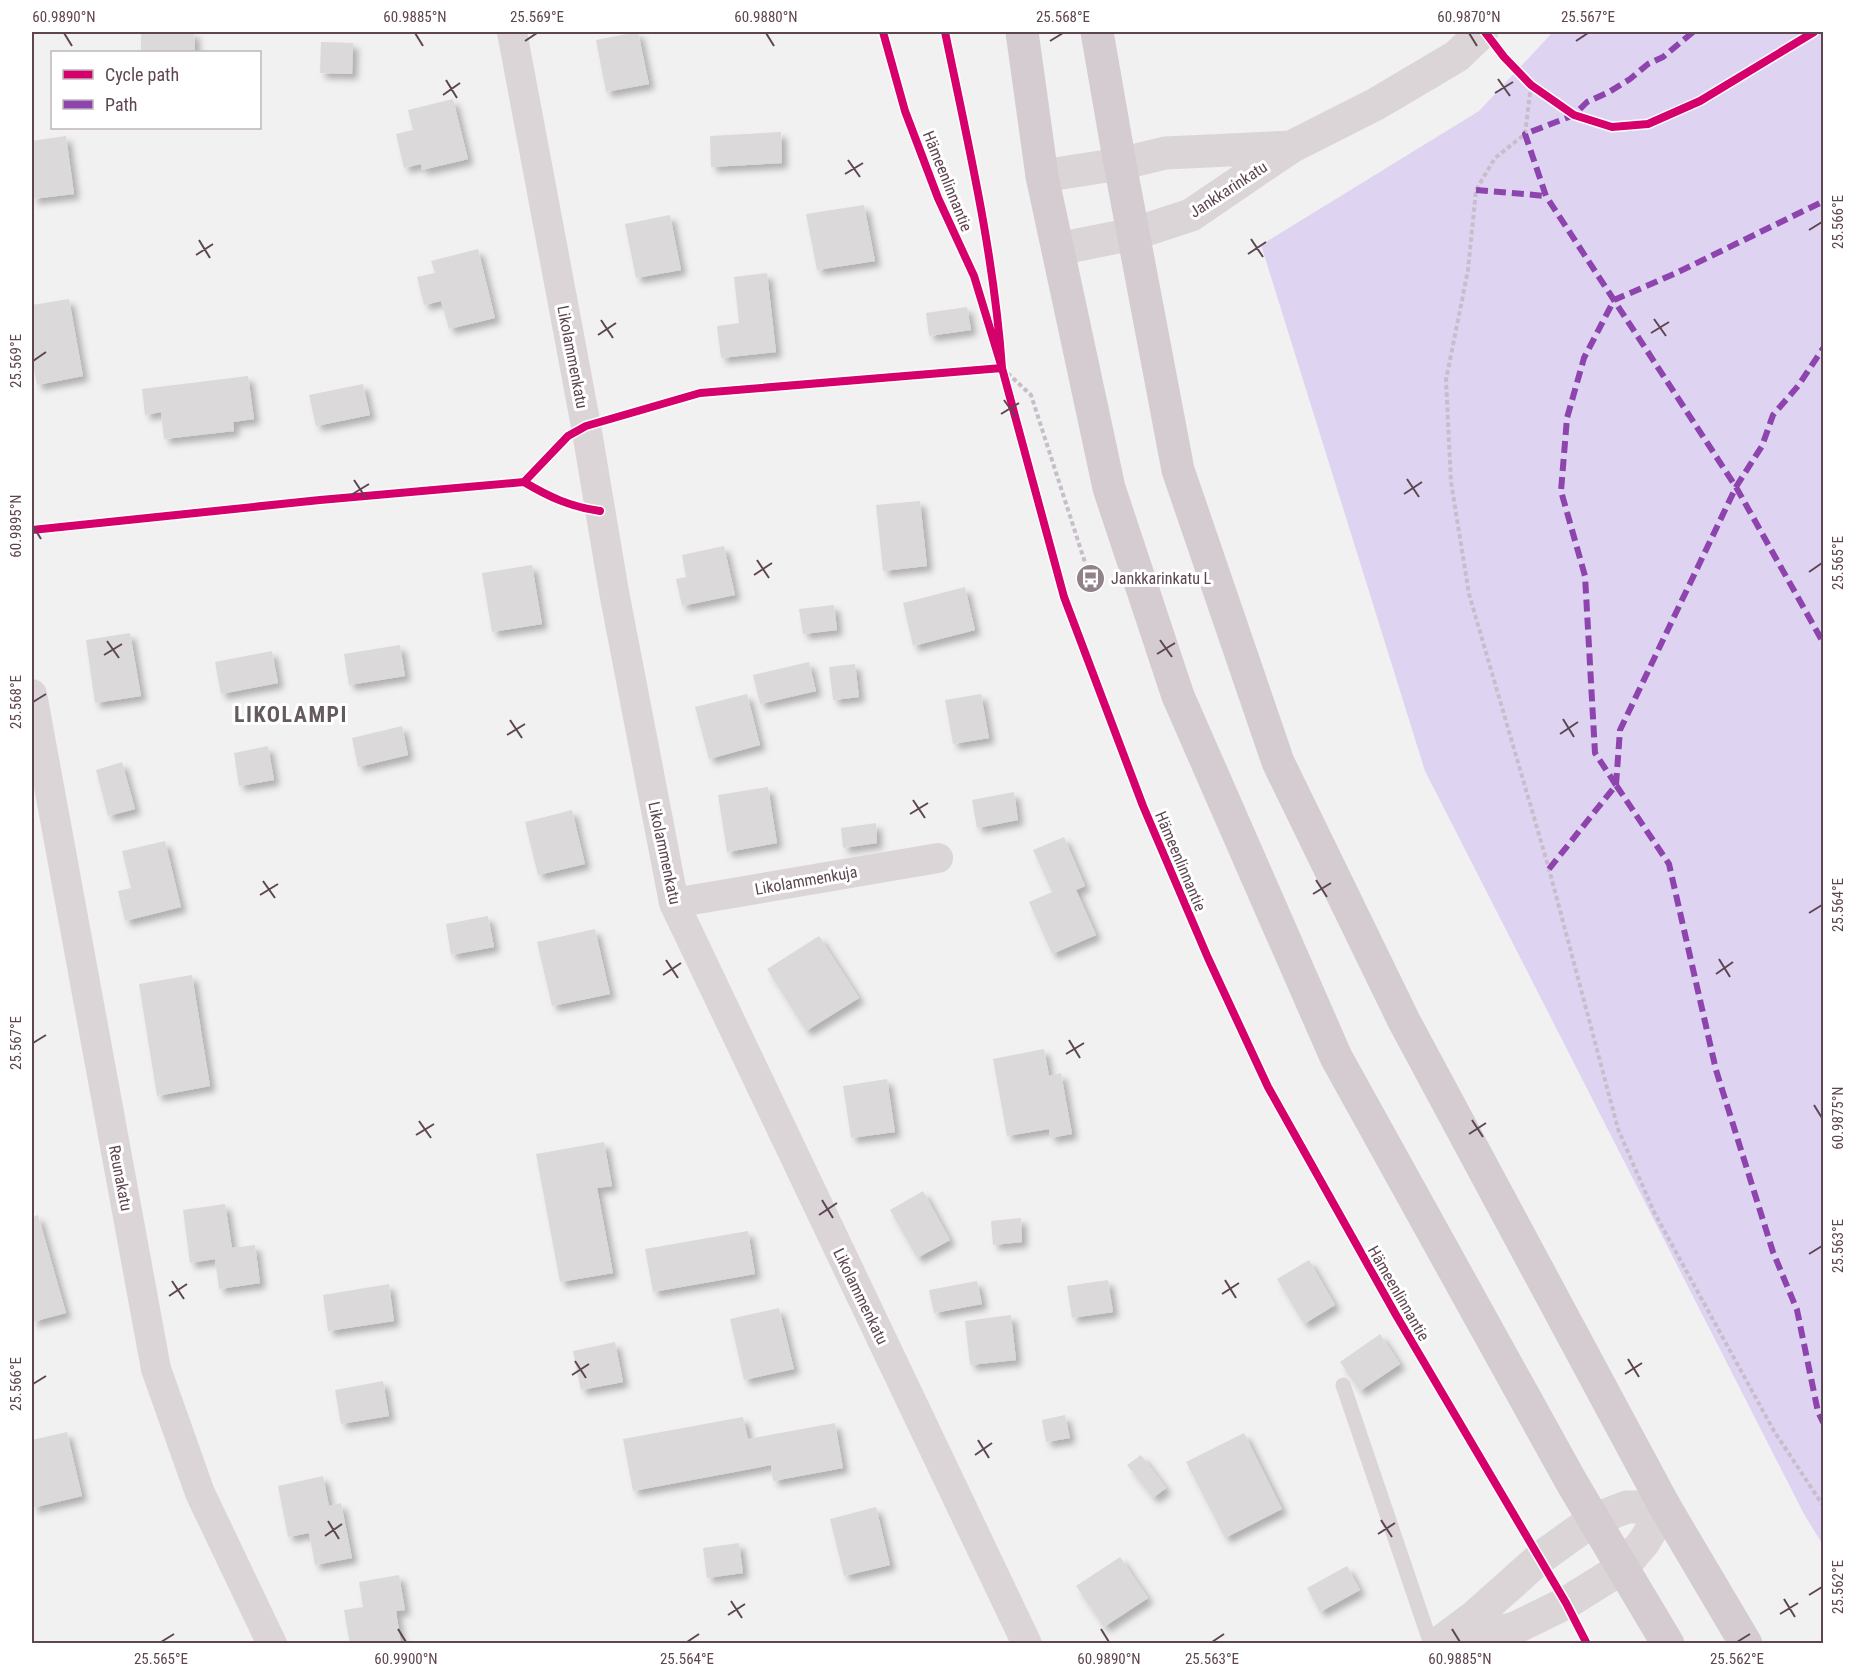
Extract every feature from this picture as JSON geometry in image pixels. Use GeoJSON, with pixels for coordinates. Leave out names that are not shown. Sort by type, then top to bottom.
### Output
{"type":"FeatureCollection","features":[{"type":"Feature","properties":{"kind":"main road"},"geometry":{"type":"LineString","coordinates":[[1022,32],[1042,176],[1109,488],[1178,696],[1336,1057],[1593,1520],[1668,1644]]}},
{"type":"Feature","properties":{"kind":"main road"},"geometry":{"type":"LineString","coordinates":[[1097,32],[1178,470],[1278,762],[1404,1021],[1665,1507],[1746,1644]]}},
{"type":"Feature","properties":{"kind":"street","name":"Likolammenkatu"},"geometry":{"type":"LineString","coordinates":[[512,32],[586,426],[614,592],[674,903],[1027,1644]]}},
{"type":"Feature","properties":{"kind":"street","name":"Jankkarinkatu"},"geometry":{"type":"LineString","coordinates":[[1058,249],[1133,234],[1191,215],[1291,147],[1376,104],[1457,56],[1482,32]]}},
{"type":"Feature","properties":{"kind":"street","name":"Jankkarinkatu"},"geometry":{"type":"LineString","coordinates":[[1042,176],[1120,164],[1165,153],[1291,147]]}},
{"type":"Feature","properties":{"kind":"street","name":"Reunakatu"},"geometry":{"type":"LineString","coordinates":[[32,694],[156,1370],[200,1493],[272,1644]]}},
{"type":"Feature","properties":{"kind":"street","name":"Likolammenkuja"},"geometry":{"type":"LineString","coordinates":[[674,903],[938,858]]}},
{"type":"Feature","properties":{"kind":"street"},"geometry":{"type":"LineString","coordinates":[[1438,1644],[1474,1617],[1540,1558],[1593,1520],[1627,1507],[1665,1507]]}},
{"type":"Feature","properties":{"kind":"street"},"geometry":{"type":"LineString","coordinates":[[1449,1644],[1515,1628],[1566,1603],[1622,1568],[1644,1542],[1665,1507]]}},
{"type":"Feature","properties":{"kind":"lane"},"geometry":{"type":"LineString","coordinates":[[1343,1385],[1431,1644]]}},
{"type":"Feature","properties":{"kind":"path"},"geometry":{"type":"LineString","coordinates":[[1524,78],[1540,91]]}},
{"type":"Feature","properties":{"kind":"path"},"geometry":{"type":"LineString","coordinates":[[1531,85],[1525,134],[1495,158],[1476,190],[1468,270],[1446,380],[1451,482],[1469,594],[1549,869],[1618,1129],[1659,1223],[1774,1431],[1824,1508]]}},
{"type":"Feature","properties":{"kind":"path"},"geometry":{"type":"LineString","coordinates":[[1000,357],[1008,389]]}},
{"type":"Feature","properties":{"kind":"path"},"geometry":{"type":"LineString","coordinates":[[990,369],[1002,368],[1031,395],[1090,578]]}},
{"type":"Feature","properties":{"kind":"shaded area"},"geometry":{"type":"Polygon","coordinates":[[[1553,32],[1823,32],[1823,1545],[1804,1514],[1425,771],[1261,245],[1479,111],[1553,32]]]}},
{"type":"Feature","properties":{"kind":"building"},"geometry":{"type":"Polygon","coordinates":[[[141,32],[194,32],[195,51],[141,51],[141,32]]]}},
{"type":"Feature","properties":{"kind":"building"},"geometry":{"type":"Polygon","coordinates":[[[638,32],[649,84],[606,92],[596,40],[638,32]]]}},
{"type":"Feature","properties":{"kind":"building"},"geometry":{"type":"Polygon","coordinates":[[[321,42],[353,43],[352,74],[320,73],[321,42]]]}},
{"type":"Feature","properties":{"kind":"building"},"geometry":{"type":"Polygon","coordinates":[[[453,99],[468,159],[422,170],[421,164],[404,168],[396,134],[413,130],[408,110],[453,99]]]}},
{"type":"Feature","properties":{"kind":"building"},"geometry":{"type":"Polygon","coordinates":[[[781,132],[782,163],[711,167],[710,136],[781,132]]]}},
{"type":"Feature","properties":{"kind":"building"},"geometry":{"type":"Polygon","coordinates":[[[66,136],[74,194],[32,199],[32,141],[66,136]]]}},
{"type":"Feature","properties":{"kind":"building"},"geometry":{"type":"Polygon","coordinates":[[[864,205],[875,261],[817,270],[806,214],[864,205]]]}},
{"type":"Feature","properties":{"kind":"building"},"geometry":{"type":"Polygon","coordinates":[[[670,215],[681,270],[636,278],[625,224],[670,215]]]}},
{"type":"Feature","properties":{"kind":"building"},"geometry":{"type":"Polygon","coordinates":[[[478,249],[495,318],[449,329],[441,301],[424,305],[417,277],[435,273],[431,261],[478,249]]]}},
{"type":"Feature","properties":{"kind":"building"},"geometry":{"type":"Polygon","coordinates":[[[767,273],[776,352],[721,358],[717,326],[739,323],[734,277],[767,273]]]}},
{"type":"Feature","properties":{"kind":"building"},"geometry":{"type":"Polygon","coordinates":[[[69,299],[83,376],[37,385],[32,358],[32,305],[69,299]]]}},
{"type":"Feature","properties":{"kind":"building"},"geometry":{"type":"Polygon","coordinates":[[[967,307],[971,330],[929,336],[926,313],[967,307]]]}},
{"type":"Feature","properties":{"kind":"building"},"geometry":{"type":"Polygon","coordinates":[[[248,376],[254,419],[233,422],[234,431],[164,439],[161,412],[145,415],[142,389],[248,376]]]}},
{"type":"Feature","properties":{"kind":"building"},"geometry":{"type":"Polygon","coordinates":[[[363,384],[370,415],[316,426],[309,395],[363,384]]]}},
{"type":"Feature","properties":{"kind":"building"},"geometry":{"type":"Polygon","coordinates":[[[920,501],[927,566],[883,571],[876,505],[920,501]]]}},
{"type":"Feature","properties":{"kind":"building"},"geometry":{"type":"Polygon","coordinates":[[[724,546],[735,595],[682,606],[676,579],[686,577],[682,555],[724,546]]]}},
{"type":"Feature","properties":{"kind":"building"},"geometry":{"type":"Polygon","coordinates":[[[532,565],[542,624],[492,632],[482,573],[532,565]]]}},
{"type":"Feature","properties":{"kind":"building"},"geometry":{"type":"Polygon","coordinates":[[[965,587],[975,630],[913,646],[903,603],[965,587]]]}},
{"type":"Feature","properties":{"kind":"building"},"geometry":{"type":"Polygon","coordinates":[[[834,605],[837,630],[803,634],[799,609],[834,605]]]}},
{"type":"Feature","properties":{"kind":"building"},"geometry":{"type":"Polygon","coordinates":[[[130,633],[141,696],[95,703],[86,640],[130,633]]]}},
{"type":"Feature","properties":{"kind":"building"},"geometry":{"type":"Polygon","coordinates":[[[400,645],[405,676],[349,685],[344,654],[400,645]]]}},
{"type":"Feature","properties":{"kind":"building"},"geometry":{"type":"Polygon","coordinates":[[[272,651],[278,683],[221,694],[215,662],[272,651]]]}},
{"type":"Feature","properties":{"kind":"building"},"geometry":{"type":"Polygon","coordinates":[[[809,662],[816,691],[760,704],[753,675],[809,662]]]}},
{"type":"Feature","properties":{"kind":"building"},"geometry":{"type":"Polygon","coordinates":[[[855,664],[859,697],[833,700],[829,667],[855,664]]]}},
{"type":"Feature","properties":{"kind":"building"},"geometry":{"type":"Polygon","coordinates":[[[747,694],[760,745],[709,759],[695,707],[747,694]]]}},
{"type":"Feature","properties":{"kind":"building"},"geometry":{"type":"Polygon","coordinates":[[[981,694],[989,738],[953,744],[945,700],[981,694]]]}},
{"type":"Feature","properties":{"kind":"building"},"geometry":{"type":"Polygon","coordinates":[[[402,726],[408,755],[358,767],[352,738],[402,726]]]}},
{"type":"Feature","properties":{"kind":"building"},"geometry":{"type":"Polygon","coordinates":[[[268,746],[274,780],[239,786],[234,753],[268,746]]]}},
{"type":"Feature","properties":{"kind":"building"},"geometry":{"type":"Polygon","coordinates":[[[122,762],[135,809],[108,816],[96,770],[122,762]]]}},
{"type":"Feature","properties":{"kind":"building"},"geometry":{"type":"Polygon","coordinates":[[[768,787],[777,843],[727,852],[718,795],[768,787]]]}},
{"type":"Feature","properties":{"kind":"building"},"geometry":{"type":"Polygon","coordinates":[[[1014,792],[1018,820],[977,828],[972,800],[1014,792]]]}},
{"type":"Feature","properties":{"kind":"building"},"geometry":{"type":"Polygon","coordinates":[[[572,810],[585,864],[538,875],[525,822],[572,810]]]}},
{"type":"Feature","properties":{"kind":"building"},"geometry":{"type":"Polygon","coordinates":[[[876,823],[877,843],[843,848],[841,828],[876,823]]]}},
{"type":"Feature","properties":{"kind":"building"},"geometry":{"type":"Polygon","coordinates":[[[1064,837],[1085,886],[1076,890],[1096,935],[1052,954],[1029,902],[1052,892],[1033,850],[1064,837]]]}},
{"type":"Feature","properties":{"kind":"building"},"geometry":{"type":"Polygon","coordinates":[[[165,841],[181,907],[125,921],[118,891],[131,888],[122,851],[165,841]]]}},
{"type":"Feature","properties":{"kind":"building"},"geometry":{"type":"Polygon","coordinates":[[[488,916],[494,947],[451,955],[446,924],[488,916]]]}},
{"type":"Feature","properties":{"kind":"building"},"geometry":{"type":"Polygon","coordinates":[[[595,929],[610,994],[552,1006],[537,942],[595,929]]]}},
{"type":"Feature","properties":{"kind":"building"},"geometry":{"type":"Polygon","coordinates":[[[819,936],[859,998],[806,1031],[767,969],[819,936]]]}},
{"type":"Feature","properties":{"kind":"building"},"geometry":{"type":"Polygon","coordinates":[[[192,975],[210,1086],[157,1096],[139,984],[192,975]]]}},
{"type":"Feature","properties":{"kind":"building"},"geometry":{"type":"Polygon","coordinates":[[[1044,1049],[1049,1076],[1061,1073],[1072,1134],[1050,1138],[1049,1129],[1007,1136],[993,1059],[1044,1049]]]}},
{"type":"Feature","properties":{"kind":"building"},"geometry":{"type":"Polygon","coordinates":[[[887,1079],[895,1132],[851,1138],[843,1086],[887,1079]]]}},
{"type":"Feature","properties":{"kind":"building"},"geometry":{"type":"Polygon","coordinates":[[[604,1142],[612,1186],[597,1188],[613,1273],[560,1282],[536,1154],[604,1142]]]}},
{"type":"Feature","properties":{"kind":"building"},"geometry":{"type":"Polygon","coordinates":[[[923,1191],[950,1240],[917,1258],[890,1210],[923,1191]]]}},
{"type":"Feature","properties":{"kind":"building"},"geometry":{"type":"Polygon","coordinates":[[[225,1204],[232,1248],[255,1245],[260,1283],[219,1289],[215,1259],[190,1263],[183,1210],[225,1204]]]}},
{"type":"Feature","properties":{"kind":"building"},"geometry":{"type":"Polygon","coordinates":[[[38,1215],[66,1313],[32,1322],[32,1217],[38,1215]]]}},
{"type":"Feature","properties":{"kind":"building"},"geometry":{"type":"Polygon","coordinates":[[[1021,1218],[1022,1242],[993,1245],[991,1221],[1021,1218]]]}},
{"type":"Feature","properties":{"kind":"building"},"geometry":{"type":"Polygon","coordinates":[[[748,1231],[755,1274],[653,1292],[645,1249],[748,1231]]]}},
{"type":"Feature","properties":{"kind":"building"},"geometry":{"type":"Polygon","coordinates":[[[1309,1260],[1335,1305],[1304,1324],[1277,1279],[1309,1260]]]}},
{"type":"Feature","properties":{"kind":"building"},"geometry":{"type":"Polygon","coordinates":[[[1108,1280],[1113,1312],[1072,1318],[1067,1286],[1108,1280]]]}},
{"type":"Feature","properties":{"kind":"building"},"geometry":{"type":"Polygon","coordinates":[[[977,1281],[982,1304],[934,1313],[929,1290],[977,1281]]]}},
{"type":"Feature","properties":{"kind":"building"},"geometry":{"type":"Polygon","coordinates":[[[389,1284],[394,1321],[328,1331],[323,1295],[389,1284]]]}},
{"type":"Feature","properties":{"kind":"building"},"geometry":{"type":"Polygon","coordinates":[[[779,1308],[794,1369],[744,1380],[730,1319],[779,1308]]]}},
{"type":"Feature","properties":{"kind":"building"},"geometry":{"type":"Polygon","coordinates":[[[1011,1315],[1016,1360],[970,1365],[965,1321],[1011,1315]]]}},
{"type":"Feature","properties":{"kind":"building"},"geometry":{"type":"Polygon","coordinates":[[[1380,1334],[1400,1364],[1360,1391],[1340,1362],[1380,1334]]]}},
{"type":"Feature","properties":{"kind":"building"},"geometry":{"type":"Polygon","coordinates":[[[615,1342],[623,1382],[581,1390],[573,1351],[615,1342]]]}},
{"type":"Feature","properties":{"kind":"building"},"geometry":{"type":"Polygon","coordinates":[[[383,1381],[389,1416],[341,1424],[335,1390],[383,1381]]]}},
{"type":"Feature","properties":{"kind":"building"},"geometry":{"type":"Polygon","coordinates":[[[1065,1415],[1070,1438],[1046,1442],[1042,1420],[1065,1415]]]}},
{"type":"Feature","properties":{"kind":"building"},"geometry":{"type":"Polygon","coordinates":[[[743,1417],[748,1439],[835,1423],[843,1468],[773,1481],[771,1465],[633,1491],[623,1439],[743,1417]]]}},
{"type":"Feature","properties":{"kind":"building"},"geometry":{"type":"Polygon","coordinates":[[[67,1432],[82,1496],[32,1508],[32,1440],[67,1432]]]}},
{"type":"Feature","properties":{"kind":"building"},"geometry":{"type":"Polygon","coordinates":[[[1244,1433],[1282,1509],[1225,1538],[1186,1462],[1244,1433]]]}},
{"type":"Feature","properties":{"kind":"building"},"geometry":{"type":"Polygon","coordinates":[[[1141,1455],[1166,1488],[1153,1498],[1127,1465],[1141,1455]]]}},
{"type":"Feature","properties":{"kind":"building"},"geometry":{"type":"Polygon","coordinates":[[[323,1476],[329,1506],[341,1503],[352,1558],[315,1565],[309,1533],[288,1537],[278,1486],[323,1476]]]}},
{"type":"Feature","properties":{"kind":"building"},"geometry":{"type":"Polygon","coordinates":[[[876,1507],[890,1565],[844,1576],[830,1519],[876,1507]]]}},
{"type":"Feature","properties":{"kind":"building"},"geometry":{"type":"Polygon","coordinates":[[[739,1543],[743,1573],[707,1578],[703,1548],[739,1543]]]}},
{"type":"Feature","properties":{"kind":"building"},"geometry":{"type":"Polygon","coordinates":[[[1120,1557],[1148,1598],[1104,1627],[1076,1586],[1120,1557]]]}},
{"type":"Feature","properties":{"kind":"building"},"geometry":{"type":"Polygon","coordinates":[[[1347,1566],[1360,1590],[1320,1612],[1307,1588],[1347,1566]]]}},
{"type":"Feature","properties":{"kind":"building"},"geometry":{"type":"Polygon","coordinates":[[[399,1575],[405,1610],[396,1611],[401,1644],[350,1644],[344,1610],[363,1607],[359,1582],[399,1575]]]}},
{"type":"Feature","properties":{"kind":"marked path"},"geometry":{"type":"LineString","coordinates":[[1693,32],[1663,57],[1648,64],[1609,92],[1587,102],[1574,115],[1525,134],[1546,196],[1736,487],[1824,644]]}},
{"type":"Feature","properties":{"kind":"marked path"},"geometry":{"type":"LineString","coordinates":[[1476,190],[1546,196]]}},
{"type":"Feature","properties":{"kind":"marked path"},"geometry":{"type":"LineString","coordinates":[[1616,785],[1595,753],[1585,576],[1561,491],[1567,418],[1584,358],[1614,300],[1674,274],[1824,201]]}},
{"type":"Feature","properties":{"kind":"marked path"},"geometry":{"type":"LineString","coordinates":[[1616,785],[1620,730],[1736,487],[1762,446],[1773,415],[1798,386],[1824,347]]}},
{"type":"Feature","properties":{"kind":"marked path"},"geometry":{"type":"LineString","coordinates":[[1549,869],[1616,785],[1669,864],[1716,1070],[1773,1252],[1797,1310],[1818,1412],[1824,1424]]}},
{"type":"Feature","properties":{"kind":"cycle path","name":"Hämeenlinnantie"},"geometry":{"type":"LineString","coordinates":[[883,32],[905,111],[938,198],[974,276],[1002,368],[1064,597],[1143,806],[1208,958],[1268,1087],[1396,1315],[1566,1603],[1587,1644]]}},
{"type":"Feature","properties":{"kind":"cycle path","name":"Hämeenlinnantie"},"geometry":{"type":"LineString","coordinates":[[32,530],[320,500],[524,482],[568,436],[586,426],[700,393],[1002,368],[987,241],[945,32]]}},
{"type":"Feature","properties":{"kind":"cycle path"},"geometry":{"type":"LineString","coordinates":[[1485,32],[1504,57],[1531,85],[1574,115],[1612,127],[1648,124],[1700,101],[1814,32]]}},
{"type":"Feature","properties":{"kind":"cycle path"},"geometry":{"type":"LineString","coordinates":[[524,482],[560,501],[600,511]]}},
{"type":"Feature","properties":{"kind":"place","name":"Jankkarinkatu L"},"geometry":{"type":"Point","coordinates":[1090,578]}},
{"type":"Feature","properties":{"kind":"district","name":"LIKOLAMPI"},"geometry":{"type":"Point","coordinates":[291,714]}}]}
